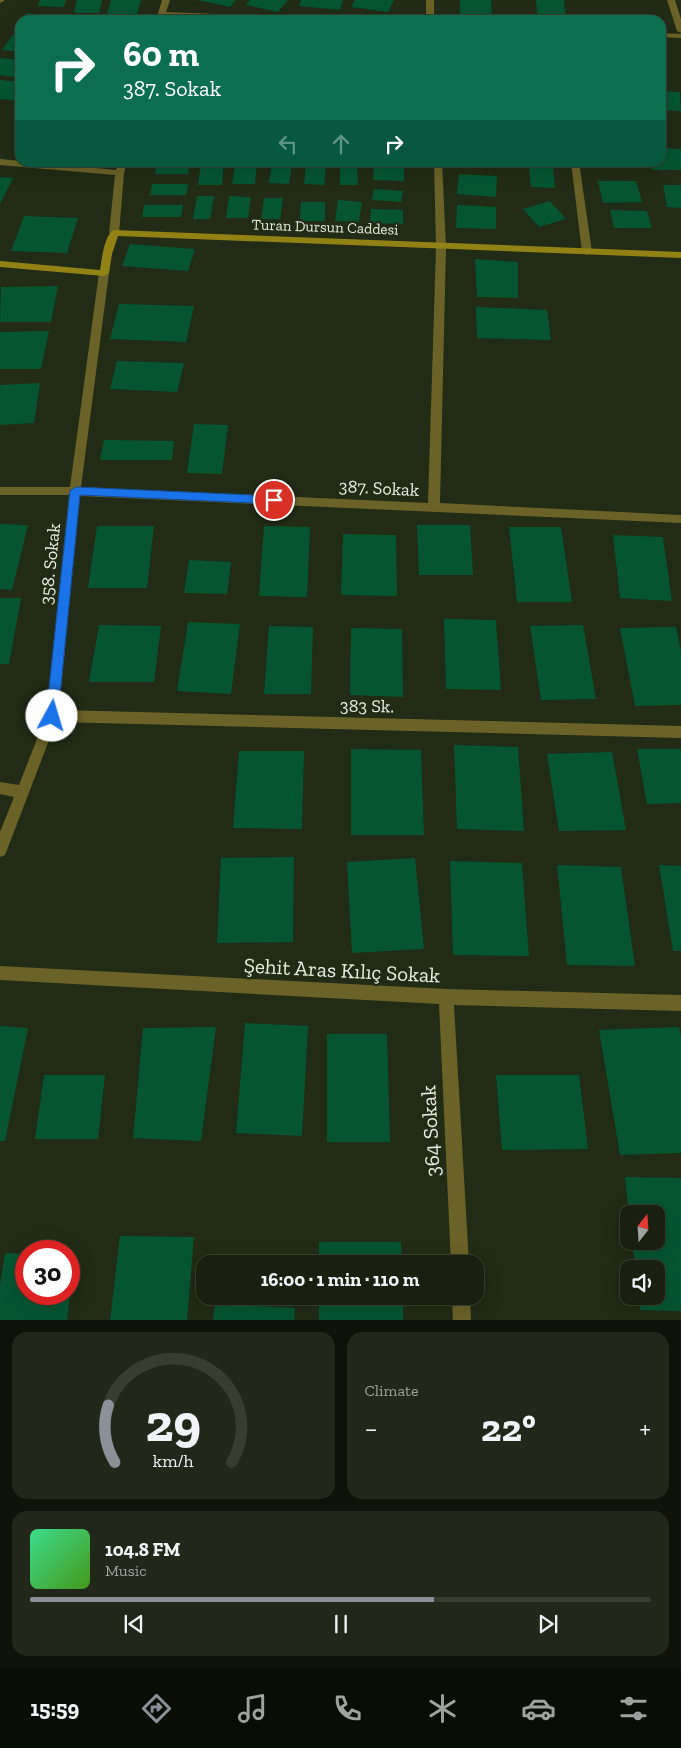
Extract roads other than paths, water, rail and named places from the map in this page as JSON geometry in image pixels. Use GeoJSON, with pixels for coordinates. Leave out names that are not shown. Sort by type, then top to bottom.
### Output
{"type":"FeatureCollection","features":[{"type":"Feature","properties":{"kind":"street"},"geometry":{"type":"LineString","coordinates":[[162,15],[166,0]]}},
{"type":"Feature","properties":{"kind":"street"},"geometry":{"type":"LineString","coordinates":[[430,0],[430,15]]}},
{"type":"Feature","properties":{"kind":"street"},"geometry":{"type":"LineString","coordinates":[[671,0],[681,31]]}},
{"type":"Feature","properties":{"kind":"street"},"geometry":{"type":"LineString","coordinates":[[666,35],[681,36]]}},
{"type":"Feature","properties":{"kind":"street"},"geometry":{"type":"LineString","coordinates":[[0,162],[15,163]]}},
{"type":"Feature","properties":{"kind":"street"},"geometry":{"type":"LineString","coordinates":[[55,167],[120,173]]}},
{"type":"Feature","properties":{"kind":"street"},"geometry":{"type":"LineString","coordinates":[[0,264],[104,273],[107,254],[114,233],[122,167]]}},
{"type":"Feature","properties":{"kind":"street"},"geometry":{"type":"LineString","coordinates":[[434,508],[441,247],[438,167]]}},
{"type":"Feature","properties":{"kind":"street"},"geometry":{"type":"LineString","coordinates":[[576,167],[587,252]]}},
{"type":"Feature","properties":{"kind":"street","name":"Turan Dursun Caddesi"},"geometry":{"type":"LineString","coordinates":[[114,233],[681,255]]}},
{"type":"Feature","properties":{"kind":"street","name":"358. Sokak"},"geometry":{"type":"LineString","coordinates":[[0,850],[52,716],[76,491],[104,273]]}},
{"type":"Feature","properties":{"kind":"street","name":"387. Sokak"},"geometry":{"type":"LineString","coordinates":[[0,491],[76,491],[681,519]]}},
{"type":"Feature","properties":{"kind":"street","name":"383 Sk."},"geometry":{"type":"LineString","coordinates":[[52,716],[681,732]]}},
{"type":"Feature","properties":{"kind":"street"},"geometry":{"type":"LineString","coordinates":[[0,788],[24,792]]}},
{"type":"Feature","properties":{"kind":"street","name":"Şehit Aras Kılıç Sokak"},"geometry":{"type":"LineString","coordinates":[[0,973],[446,997],[681,1003]]}},
{"type":"Feature","properties":{"kind":"street","name":"364 Sokak"},"geometry":{"type":"LineString","coordinates":[[446,997],[460,1255]]}},
{"type":"Feature","properties":{"kind":"street"},"geometry":{"type":"LineString","coordinates":[[461,1305],[462,1320]]}}]}
